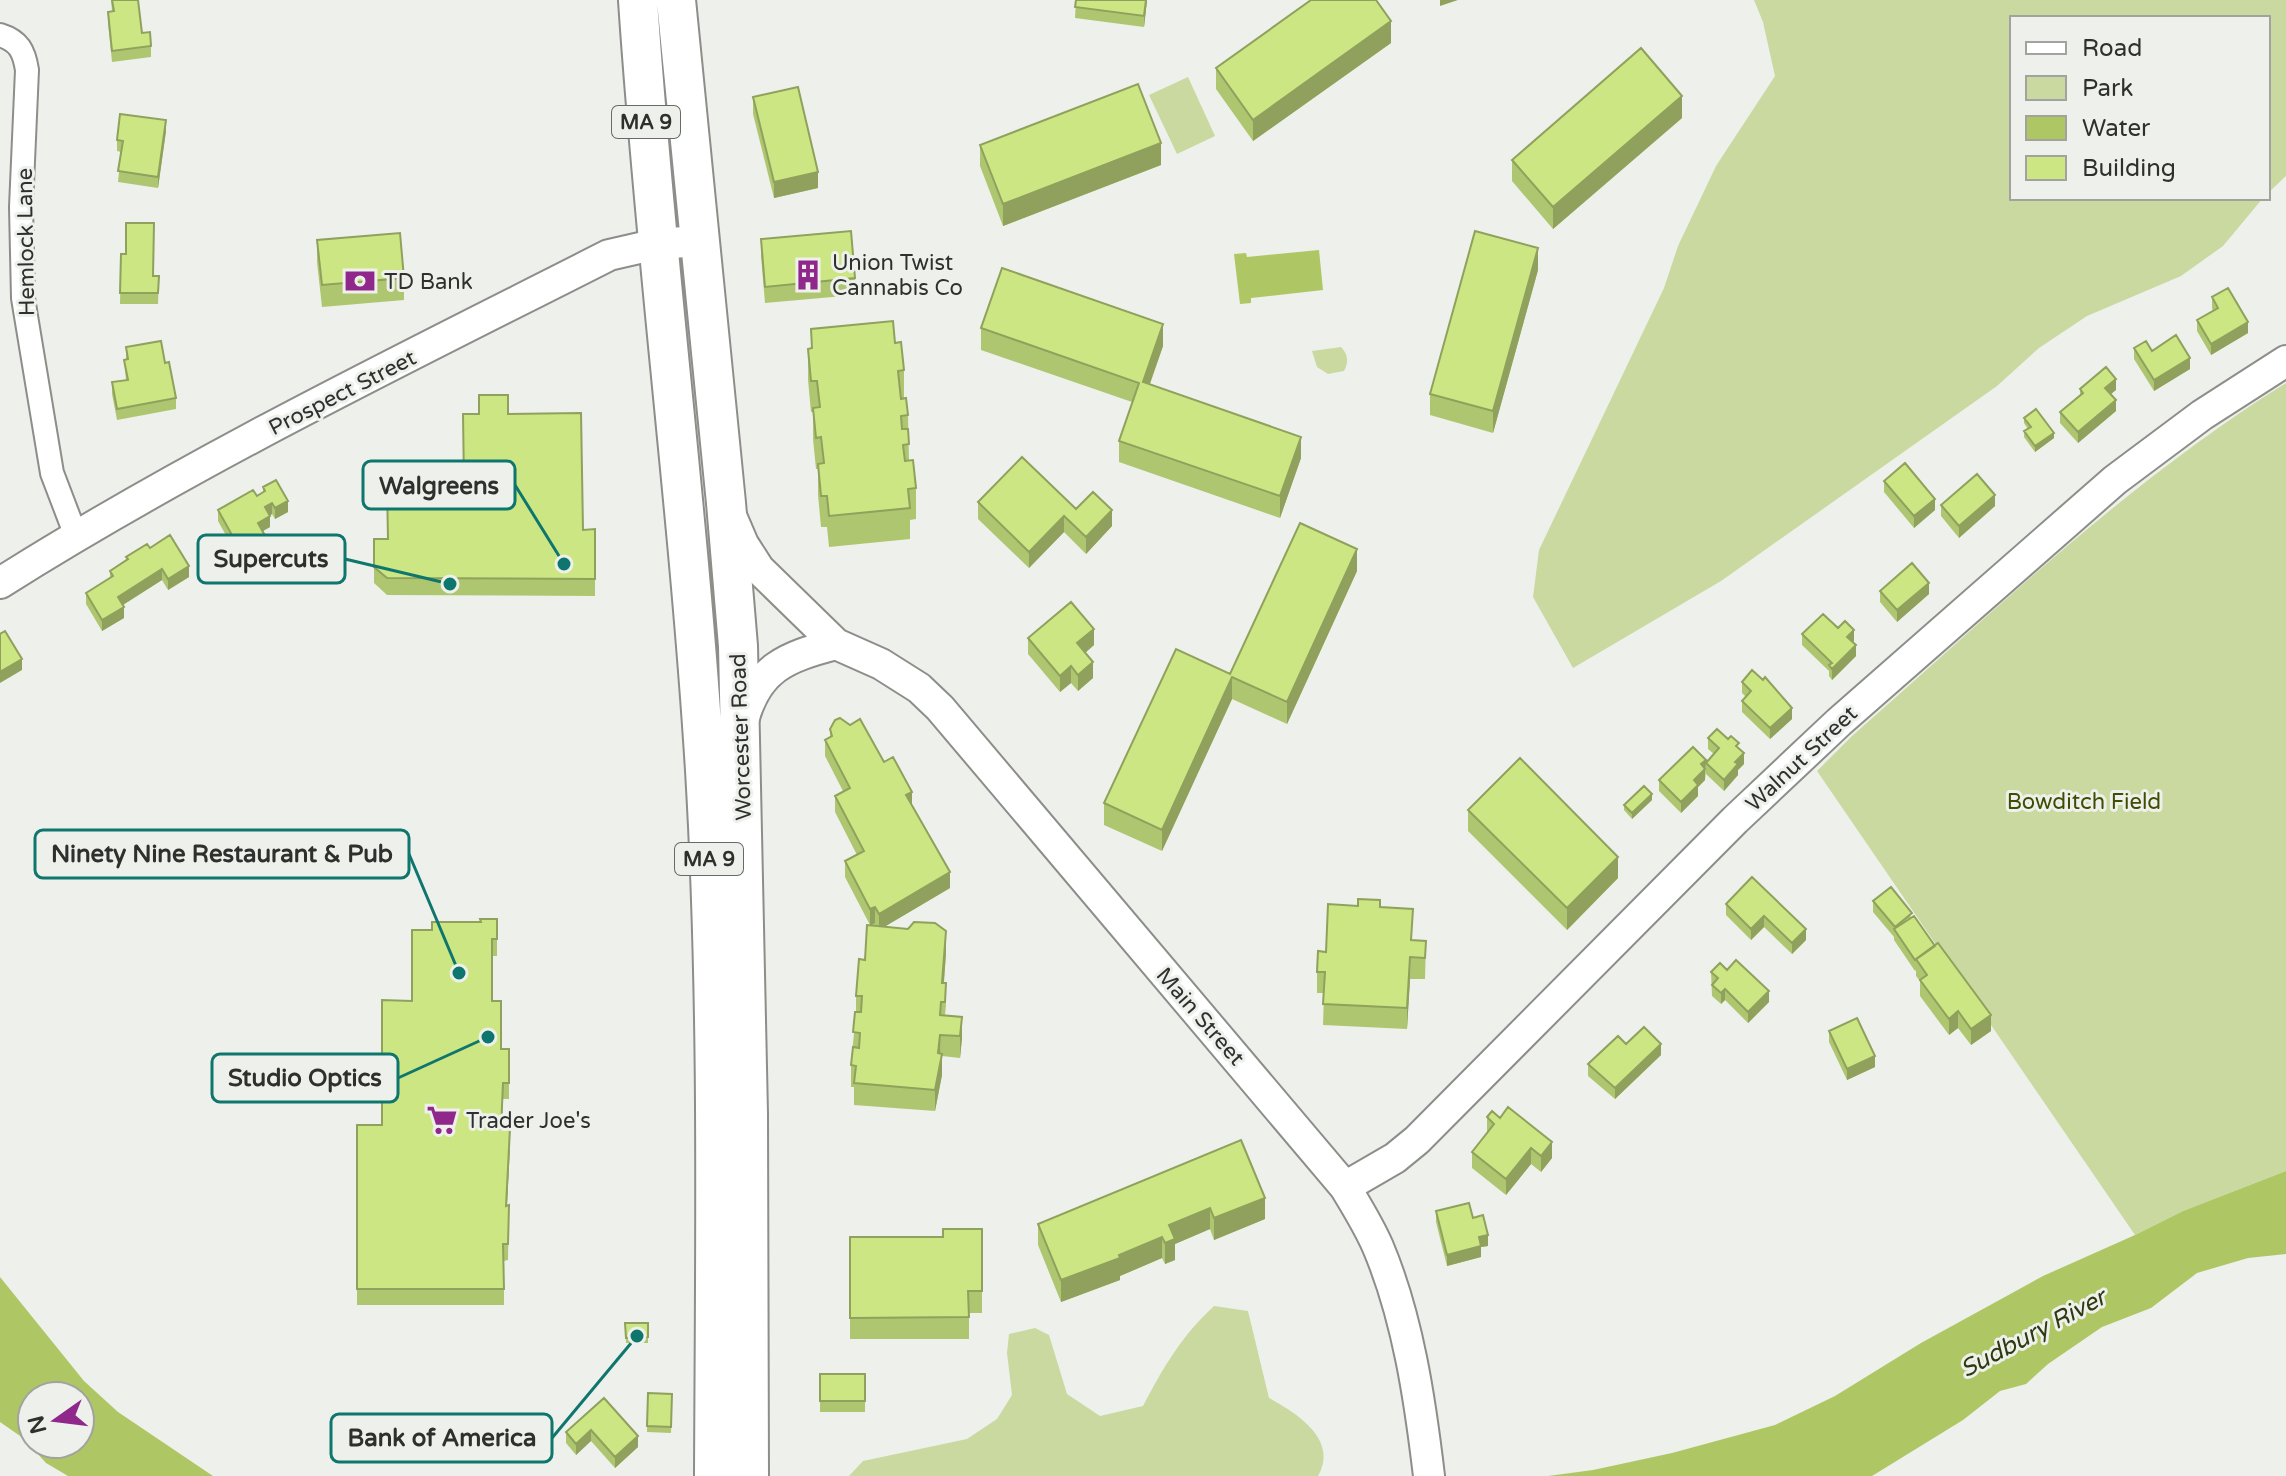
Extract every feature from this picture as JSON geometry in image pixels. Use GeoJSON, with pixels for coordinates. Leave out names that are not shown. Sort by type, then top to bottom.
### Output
{"type":"FeatureCollection","features":[{"type":"Feature","properties":{"kind":"highway","name":"Worcester Road"},"geometry":{"type":"LineString","coordinates":[[638,0],[657,244],[694,635],[707,826],[713,967],[714,1476]]}},
{"type":"Feature","properties":{"kind":"highway","name":"Worcester Road"},"geometry":{"type":"LineString","coordinates":[[676,0],[738,646],[748,1114],[749,1476]]}},
{"type":"Feature","properties":{"kind":"street","name":"Hemlock Lane"},"geometry":{"type":"LineString","coordinates":[[8,38],[24,54],[27,70],[20,250],[26,327],[52,473],[76,536]]}},
{"type":"Feature","properties":{"kind":"street","name":"Prospect Street"},"geometry":{"type":"LineString","coordinates":[[0,583],[76,536],[297,415],[609,255],[657,244],[699,241]]}},
{"type":"Feature","properties":{"kind":"street","name":"Walnut Street"},"geometry":{"type":"LineString","coordinates":[[1345,1187],[1395,1158],[1417,1140],[1735,820],[1839,722],[2094,497],[2180,431],[2286,361]]}},
{"type":"Feature","properties":{"kind":"street","name":"Main Street"},"geometry":{"type":"LineString","coordinates":[[726,503],[743,544],[759,569],[836,644],[881,664],[919,688],[940,708],[1345,1187],[1378,1245],[1388,1274],[1410,1358],[1429,1470]]}},
{"type":"Feature","properties":{"kind":"street"},"geometry":{"type":"LineString","coordinates":[[741,728],[749,698],[761,679],[783,662],[836,644]]}},
{"type":"Feature","properties":{"kind":"green space"},"geometry":{"type":"Polygon","coordinates":[[[1754,0],[2286,0],[2286,176],[2270,191],[2270,16],[2010,16],[2010,200],[2261,200],[2223,246],[2181,276],[2087,316],[2039,348],[1997,386],[1721,581],[1573,668],[1533,597],[1539,550],[1664,288],[1678,246],[1716,166],[1775,76],[1763,22],[1754,0]]]}},
{"type":"Feature","properties":{"kind":"green space"},"geometry":{"type":"Polygon","coordinates":[[[1188,77],[1215,136],[1177,154],[1149,95],[1188,77]]]}},
{"type":"Feature","properties":{"kind":"green space"},"geometry":{"type":"Polygon","coordinates":[[[1341,347],[1347,358],[1344,371],[1328,374],[1317,367],[1312,351],[1341,347]]]}},
{"type":"Feature","properties":{"kind":"green space","name":"Bowditch Field"},"geometry":{"type":"Polygon","coordinates":[[[2286,383],[2286,1171],[2183,1211],[2135,1235],[1817,771],[1852,736],[2062,550],[2171,463],[2286,383]]]}},
{"type":"Feature","properties":{"kind":"green space"},"geometry":{"type":"Polygon","coordinates":[[[1214,1306],[1248,1311],[1269,1398],[1302,1420],[1319,1439],[1323,1463],[1318,1476],[849,1476],[863,1461],[967,1439],[997,1419],[1012,1395],[1007,1353],[1009,1334],[1035,1328],[1049,1335],[1067,1394],[1100,1416],[1143,1406],[1174,1353],[1214,1306]]]}},
{"type":"Feature","properties":{"kind":"water"},"geometry":{"type":"Polygon","coordinates":[[[1319,250],[1323,290],[1251,298],[1251,303],[1240,304],[1234,254],[1246,253],[1247,257],[1319,250]]]}},
{"type":"Feature","properties":{"kind":"water","name":"Sudbury River"},"geometry":{"type":"Polygon","coordinates":[[[2286,1171],[2286,1254],[2248,1258],[2197,1273],[2151,1308],[2102,1327],[2048,1364],[2026,1384],[2000,1391],[1963,1420],[1872,1476],[1548,1476],[1672,1453],[1775,1425],[1835,1396],[1921,1343],[2043,1276],[2183,1211],[2286,1171]]]}},
{"type":"Feature","properties":{"kind":"water"},"geometry":{"type":"Polygon","coordinates":[[[0,1277],[83,1380],[16,1380],[16,1433],[0,1422],[0,1277]]]}},
{"type":"Feature","properties":{"kind":"water"},"geometry":{"type":"Polygon","coordinates":[[[96,1392],[118,1412],[213,1476],[68,1476],[43,1460],[96,1460],[96,1392]]]}},
{"type":"Feature","properties":{"kind":"building"},"geometry":{"type":"Polygon","coordinates":[[[112,0],[138,0],[142,33],[150,32],[151,46],[112,51],[108,12],[114,11],[112,0]]]}},
{"type":"Feature","properties":{"kind":"building"},"geometry":{"type":"Polygon","coordinates":[[[1076,0],[1146,0],[1144,16],[1075,7],[1076,0]]]}},
{"type":"Feature","properties":{"kind":"building"},"geometry":{"type":"Polygon","coordinates":[[[1311,0],[1376,0],[1391,21],[1253,120],[1216,68],[1311,0]]]}},
{"type":"Feature","properties":{"kind":"building"},"geometry":{"type":"Polygon","coordinates":[[[1641,48],[1682,96],[1553,207],[1512,160],[1641,48]]]}},
{"type":"Feature","properties":{"kind":"building"},"geometry":{"type":"Polygon","coordinates":[[[1138,84],[1161,143],[1003,204],[980,145],[1138,84]]]}},
{"type":"Feature","properties":{"kind":"building"},"geometry":{"type":"Polygon","coordinates":[[[798,87],[818,172],[774,182],[753,97],[798,87]]]}},
{"type":"Feature","properties":{"kind":"building"},"geometry":{"type":"Polygon","coordinates":[[[120,114],[166,120],[158,177],[118,171],[123,141],[117,140],[120,114]]]}},
{"type":"Feature","properties":{"kind":"building"},"geometry":{"type":"Polygon","coordinates":[[[126,223],[154,223],[153,276],[159,276],[158,293],[120,293],[121,254],[126,254],[126,223]]]}},
{"type":"Feature","properties":{"kind":"building","name":"Union Twist Cannabis Co"},"geometry":{"type":"Polygon","coordinates":[[[851,231],[855,278],[765,287],[761,239],[851,231]]]}},
{"type":"Feature","properties":{"kind":"building"},"geometry":{"type":"Polygon","coordinates":[[[1475,231],[1538,248],[1493,411],[1430,394],[1475,231]]]}},
{"type":"Feature","properties":{"kind":"building"},"geometry":{"type":"Polygon","coordinates":[[[400,233],[404,278],[322,285],[317,240],[400,233]]]}},
{"type":"Feature","properties":{"kind":"building"},"geometry":{"type":"Polygon","coordinates":[[[1002,268],[1163,324],[1143,382],[1301,437],[1280,496],[1119,441],[1139,383],[981,328],[1002,268]]]}},
{"type":"Feature","properties":{"kind":"building"},"geometry":{"type":"Polygon","coordinates":[[[2228,288],[2248,322],[2211,344],[2197,320],[2218,308],[2212,297],[2228,288]]]}},
{"type":"Feature","properties":{"kind":"building"},"geometry":{"type":"Polygon","coordinates":[[[893,321],[895,343],[901,342],[904,370],[898,371],[901,399],[906,398],[908,415],[901,416],[902,429],[908,429],[909,444],[903,445],[905,461],[913,460],[916,488],[908,489],[910,508],[829,516],[827,496],[821,496],[818,464],[824,463],[821,437],[816,438],[813,408],[820,407],[817,381],[811,381],[808,349],[812,348],[811,329],[893,321]]]}},
{"type":"Feature","properties":{"kind":"building"},"geometry":{"type":"Polygon","coordinates":[[[2176,335],[2190,358],[2154,380],[2134,348],[2146,341],[2152,351],[2176,335]]]}},
{"type":"Feature","properties":{"kind":"building"},"geometry":{"type":"Polygon","coordinates":[[[161,341],[176,398],[117,409],[112,382],[128,380],[124,360],[128,359],[126,347],[161,341]]]}},
{"type":"Feature","properties":{"kind":"building"},"geometry":{"type":"Polygon","coordinates":[[[2106,367],[2116,379],[2105,388],[2116,400],[2078,432],[2060,412],[2083,393],[2080,389],[2106,367]]]}},
{"type":"Feature","properties":{"kind":"building"},"geometry":{"type":"Polygon","coordinates":[[[479,395],[508,395],[508,414],[581,413],[583,530],[595,529],[595,579],[387,578],[374,567],[374,539],[388,539],[387,486],[464,485],[463,414],[479,414],[479,395]]]}},
{"type":"Feature","properties":{"kind":"building"},"geometry":{"type":"Polygon","coordinates":[[[2036,409],[2054,433],[2035,446],[2024,431],[2031,427],[2024,418],[2036,409]]]}},
{"type":"Feature","properties":{"kind":"building"},"geometry":{"type":"Polygon","coordinates":[[[1022,457],[1076,509],[1093,492],[1112,510],[1086,537],[1064,516],[1029,552],[978,502],[1022,457]]]}},
{"type":"Feature","properties":{"kind":"building"},"geometry":{"type":"Polygon","coordinates":[[[1905,463],[1935,499],[1914,516],[1884,481],[1905,463]]]}},
{"type":"Feature","properties":{"kind":"building"},"geometry":{"type":"Polygon","coordinates":[[[1977,474],[1995,495],[1959,526],[1941,505],[1977,474]]]}},
{"type":"Feature","properties":{"kind":"building"},"geometry":{"type":"Polygon","coordinates":[[[276,480],[288,501],[275,508],[272,503],[265,507],[270,516],[258,523],[272,548],[247,562],[218,510],[253,490],[257,496],[265,491],[263,487],[276,480]]]}},
{"type":"Feature","properties":{"kind":"building"},"geometry":{"type":"Polygon","coordinates":[[[1300,523],[1357,549],[1287,702],[1232,677],[1162,830],[1104,803],[1176,649],[1230,674],[1300,523]]]}},
{"type":"Feature","properties":{"kind":"building"},"geometry":{"type":"Polygon","coordinates":[[[170,535],[189,566],[168,579],[162,569],[118,597],[124,607],[102,620],[86,593],[113,576],[110,571],[128,559],[126,557],[147,544],[150,548],[170,535]]]}},
{"type":"Feature","properties":{"kind":"building"},"geometry":{"type":"Polygon","coordinates":[[[1912,563],[1929,583],[1897,610],[1880,591],[1912,563]]]}},
{"type":"Feature","properties":{"kind":"building"},"geometry":{"type":"Polygon","coordinates":[[[1071,602],[1094,629],[1077,643],[1093,662],[1078,675],[1071,666],[1060,676],[1028,638],[1071,602]]]}},
{"type":"Feature","properties":{"kind":"building"},"geometry":{"type":"Polygon","coordinates":[[[1823,614],[1838,628],[1845,621],[1854,630],[1847,637],[1856,645],[1832,669],[1829,665],[1832,663],[1802,634],[1823,614]]]}},
{"type":"Feature","properties":{"kind":"building"},"geometry":{"type":"Polygon","coordinates":[[[5,631],[22,659],[0,672],[0,634],[5,631]]]}},
{"type":"Feature","properties":{"kind":"building"},"geometry":{"type":"Polygon","coordinates":[[[1752,670],[1763,680],[1765,677],[1792,708],[1770,728],[1742,701],[1751,691],[1742,682],[1752,670]]]}},
{"type":"Feature","properties":{"kind":"building"},"geometry":{"type":"Polygon","coordinates":[[[840,718],[850,725],[860,719],[884,762],[893,757],[912,792],[906,795],[950,872],[879,914],[875,907],[870,909],[845,861],[864,851],[835,796],[850,788],[825,740],[832,736],[830,729],[840,718]]]}},
{"type":"Feature","properties":{"kind":"building"},"geometry":{"type":"Polygon","coordinates":[[[1717,729],[1728,739],[1731,736],[1739,743],[1736,746],[1744,753],[1724,780],[1706,763],[1719,748],[1708,738],[1717,729]]]}},
{"type":"Feature","properties":{"kind":"building"},"geometry":{"type":"Polygon","coordinates":[[[1693,747],[1706,760],[1701,764],[1705,769],[1694,780],[1698,785],[1681,802],[1659,780],[1693,747]]]}},
{"type":"Feature","properties":{"kind":"building"},"geometry":{"type":"Polygon","coordinates":[[[1520,758],[1618,857],[1567,908],[1468,810],[1520,758]]]}},
{"type":"Feature","properties":{"kind":"building"},"geometry":{"type":"Polygon","coordinates":[[[1644,786],[1652,794],[1632,813],[1624,805],[1644,786]]]}},
{"type":"Feature","properties":{"kind":"building"},"geometry":{"type":"Polygon","coordinates":[[[1752,877],[1806,929],[1792,943],[1764,916],[1751,929],[1726,904],[1752,877]]]}},
{"type":"Feature","properties":{"kind":"building"},"geometry":{"type":"Polygon","coordinates":[[[1891,887],[1912,913],[1895,927],[1873,901],[1891,887]]]}},
{"type":"Feature","properties":{"kind":"building"},"geometry":{"type":"Polygon","coordinates":[[[1358,899],[1380,900],[1380,907],[1413,909],[1411,940],[1426,941],[1425,958],[1410,957],[1407,1008],[1323,1004],[1325,972],[1317,972],[1318,951],[1326,952],[1328,904],[1358,906],[1358,899]]]}},
{"type":"Feature","properties":{"kind":"building"},"geometry":{"type":"Polygon","coordinates":[[[1914,916],[1935,946],[1915,960],[1894,929],[1914,916]]]}},
{"type":"Feature","properties":{"kind":"building","name":"Trader Joe's"},"geometry":{"type":"Polygon","coordinates":[[[480,919],[497,919],[497,939],[492,939],[492,1001],[501,1001],[501,1049],[509,1049],[509,1083],[503,1083],[501,1129],[510,1128],[506,1206],[509,1205],[508,1244],[503,1244],[504,1289],[357,1289],[357,1125],[382,1125],[382,1000],[412,1001],[412,930],[432,930],[432,922],[481,922],[480,919]]]}},
{"type":"Feature","properties":{"kind":"building"},"geometry":{"type":"Polygon","coordinates":[[[914,922],[935,923],[946,931],[942,983],[946,983],[945,1002],[941,1002],[940,1015],[962,1017],[960,1036],[940,1035],[938,1053],[942,1054],[935,1090],[854,1083],[856,1066],[851,1065],[853,1047],[859,1048],[860,1033],[853,1032],[855,1012],[861,1012],[862,996],[856,996],[859,959],[865,960],[867,925],[908,929],[914,922]]]}},
{"type":"Feature","properties":{"kind":"building"},"geometry":{"type":"Polygon","coordinates":[[[1938,943],[1991,1015],[1971,1029],[1958,1011],[1949,1019],[1920,980],[1927,975],[1916,959],[1938,943]]]}},
{"type":"Feature","properties":{"kind":"building"},"geometry":{"type":"Polygon","coordinates":[[[1736,960],[1769,991],[1748,1012],[1725,989],[1721,993],[1712,985],[1718,978],[1711,972],[1720,963],[1727,970],[1736,960]]]}},
{"type":"Feature","properties":{"kind":"building"},"geometry":{"type":"Polygon","coordinates":[[[1857,1018],[1875,1056],[1847,1069],[1829,1031],[1857,1018]]]}},
{"type":"Feature","properties":{"kind":"building"},"geometry":{"type":"Polygon","coordinates":[[[1644,1027],[1661,1044],[1615,1088],[1588,1064],[1618,1036],[1626,1044],[1644,1027]]]}},
{"type":"Feature","properties":{"kind":"building"},"geometry":{"type":"Polygon","coordinates":[[[1508,1107],[1552,1142],[1541,1156],[1531,1148],[1506,1179],[1472,1152],[1494,1124],[1487,1117],[1492,1111],[1500,1118],[1508,1107]]]}},
{"type":"Feature","properties":{"kind":"building"},"geometry":{"type":"Polygon","coordinates":[[[1241,1140],[1265,1198],[1214,1218],[1210,1208],[1169,1225],[1175,1239],[1165,1243],[1162,1237],[1119,1255],[1120,1258],[1061,1280],[1038,1224],[1241,1140]]]}},
{"type":"Feature","properties":{"kind":"building"},"geometry":{"type":"Polygon","coordinates":[[[1469,1203],[1473,1218],[1483,1215],[1488,1235],[1479,1237],[1481,1246],[1447,1255],[1436,1211],[1469,1203]]]}},
{"type":"Feature","properties":{"kind":"building"},"geometry":{"type":"Polygon","coordinates":[[[943,1229],[982,1229],[982,1291],[968,1291],[969,1317],[850,1318],[850,1237],[943,1237],[943,1229]]]}},
{"type":"Feature","properties":{"kind":"building"},"geometry":{"type":"Polygon","coordinates":[[[625,1323],[648,1323],[648,1337],[626,1338],[625,1323]]]}},
{"type":"Feature","properties":{"kind":"building"},"geometry":{"type":"Polygon","coordinates":[[[820,1374],[865,1374],[865,1401],[820,1401],[820,1374]]]}},
{"type":"Feature","properties":{"kind":"building"},"geometry":{"type":"Polygon","coordinates":[[[648,1393],[672,1394],[671,1427],[647,1426],[648,1393]]]}},
{"type":"Feature","properties":{"kind":"building"},"geometry":{"type":"Polygon","coordinates":[[[604,1398],[638,1436],[615,1457],[591,1430],[576,1444],[566,1432],[604,1398]]]}},
{"type":"Feature","properties":{"kind":"place","name":"Union Twist Cannabis Co"},"geometry":{"type":"Point","coordinates":[808,275]}},
{"type":"Feature","properties":{"kind":"place","name":"TD Bank"},"geometry":{"type":"Point","coordinates":[360,281]}},
{"type":"Feature","properties":{"kind":"place","name":"Walgreens"},"geometry":{"type":"Point","coordinates":[564,564]}},
{"type":"Feature","properties":{"kind":"place","name":"Supercuts"},"geometry":{"type":"Point","coordinates":[450,584]}},
{"type":"Feature","properties":{"kind":"place","name":"Ninety Nine Restaurant & Pub"},"geometry":{"type":"Point","coordinates":[459,973]}},
{"type":"Feature","properties":{"kind":"place","name":"Studio Optics"},"geometry":{"type":"Point","coordinates":[488,1037]}},
{"type":"Feature","properties":{"kind":"place","name":"Trader Joe's"},"geometry":{"type":"Point","coordinates":[442,1120]}},
{"type":"Feature","properties":{"kind":"place","name":"Bank of America"},"geometry":{"type":"Point","coordinates":[637,1336]}}]}
